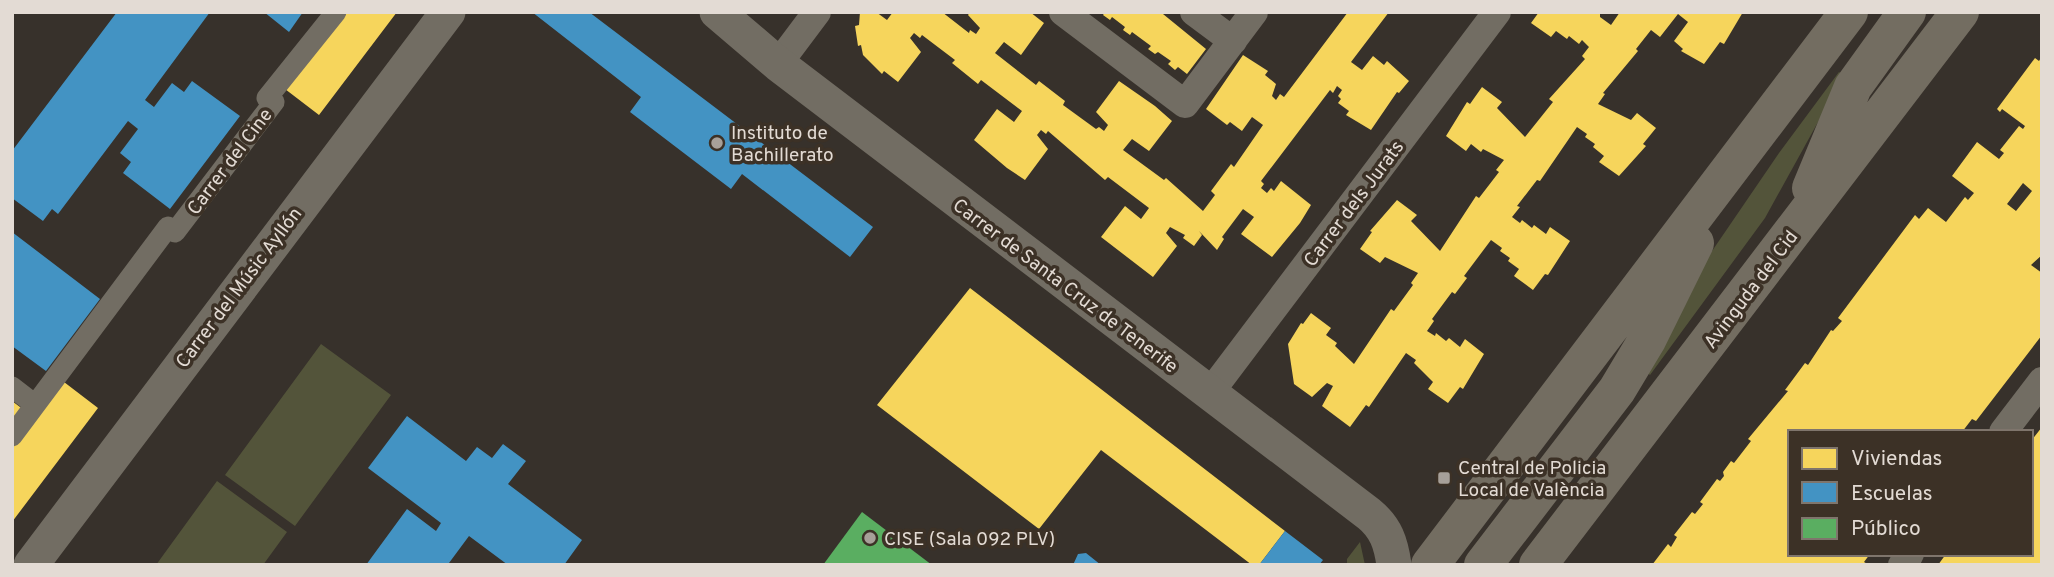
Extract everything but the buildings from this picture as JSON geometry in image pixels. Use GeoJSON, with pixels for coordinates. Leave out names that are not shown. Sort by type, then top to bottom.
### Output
{"type":"FeatureCollection","features":[{"type":"Feature","properties":{"kind":"main road"},"geometry":{"type":"LineString","coordinates":[[1430,565],[1849,12]]}},
{"type":"Feature","properties":{"kind":"main road"},"geometry":{"type":"LineString","coordinates":[[1795,229],[1844,102],[1862,72],[1907,12]]}},
{"type":"Feature","properties":{"kind":"main road","name":"Avinguda del Cid"},"geometry":{"type":"LineString","coordinates":[[1538,565],[1960,12]]}},
{"type":"Feature","properties":{"kind":"main road"},"geometry":{"type":"LineString","coordinates":[[1483,565],[1617,390],[1647,340],[1735,163]]}},
{"type":"Feature","properties":{"kind":"street","name":"Carrer del Cine"},"geometry":{"type":"LineString","coordinates":[[12,436],[168,227],[175,232],[274,102],[267,98],[336,12]]}},
{"type":"Feature","properties":{"kind":"street","name":"Carrer del Músic Ayllón"},"geometry":{"type":"LineString","coordinates":[[30,565],[448,12]]}},
{"type":"Feature","properties":{"kind":"street","name":"Carrer de Santa Cruz de Tenerife"},"geometry":{"type":"LineString","coordinates":[[700,12],[765,55],[1381,523],[1390,539],[1394,565]]}},
{"type":"Feature","properties":{"kind":"street","name":"Carrer de Santa Cruz de Tenerife"},"geometry":{"type":"LineString","coordinates":[[716,12],[765,55]]}},
{"type":"Feature","properties":{"kind":"street"},"geometry":{"type":"LineString","coordinates":[[765,55],[817,12]]}},
{"type":"Feature","properties":{"kind":"street"},"geometry":{"type":"LineString","coordinates":[[1194,12],[1233,41]]}},
{"type":"Feature","properties":{"kind":"street"},"geometry":{"type":"LineString","coordinates":[[1067,14],[1185,104],[1254,12]]}},
{"type":"Feature","properties":{"kind":"street","name":"Carrer dels Jurats"},"geometry":{"type":"LineString","coordinates":[[1209,394],[1497,12]]}},
{"type":"Feature","properties":{"kind":"street"},"geometry":{"type":"LineString","coordinates":[[2005,430],[2042,381]]}},
{"type":"Feature","properties":{"kind":"street"},"geometry":{"type":"LineString","coordinates":[[12,387],[34,404]]}},
{"type":"Feature","properties":{"kind":"green space"},"geometry":{"type":"Polygon","coordinates":[[[1839,72],[1844,75],[1765,218],[1650,375],[1645,371],[1710,254],[1779,153],[1839,72]]]}},
{"type":"Feature","properties":{"kind":"green space"},"geometry":{"type":"Polygon","coordinates":[[[321,344],[391,395],[295,526],[225,475],[321,344]]]}},
{"type":"Feature","properties":{"kind":"green space"},"geometry":{"type":"Polygon","coordinates":[[[217,481],[287,532],[263,565],[156,565],[217,481]]]}},
{"type":"Feature","properties":{"kind":"green space"},"geometry":{"type":"Polygon","coordinates":[[[1360,542],[1365,565],[1347,565],[1347,559],[1360,542]]]}},
{"type":"Feature","properties":{"kind":"place","name":"Instituto de Bachillerato"},"geometry":{"type":"Point","coordinates":[717,143]}},
{"type":"Feature","properties":{"kind":"place","name":"Central de Policia Local de València"},"geometry":{"type":"Point","coordinates":[1444,478]}},
{"type":"Feature","properties":{"kind":"place","name":"CISE (Sala 092 PLV)"},"geometry":{"type":"Point","coordinates":[870,538]}}]}
